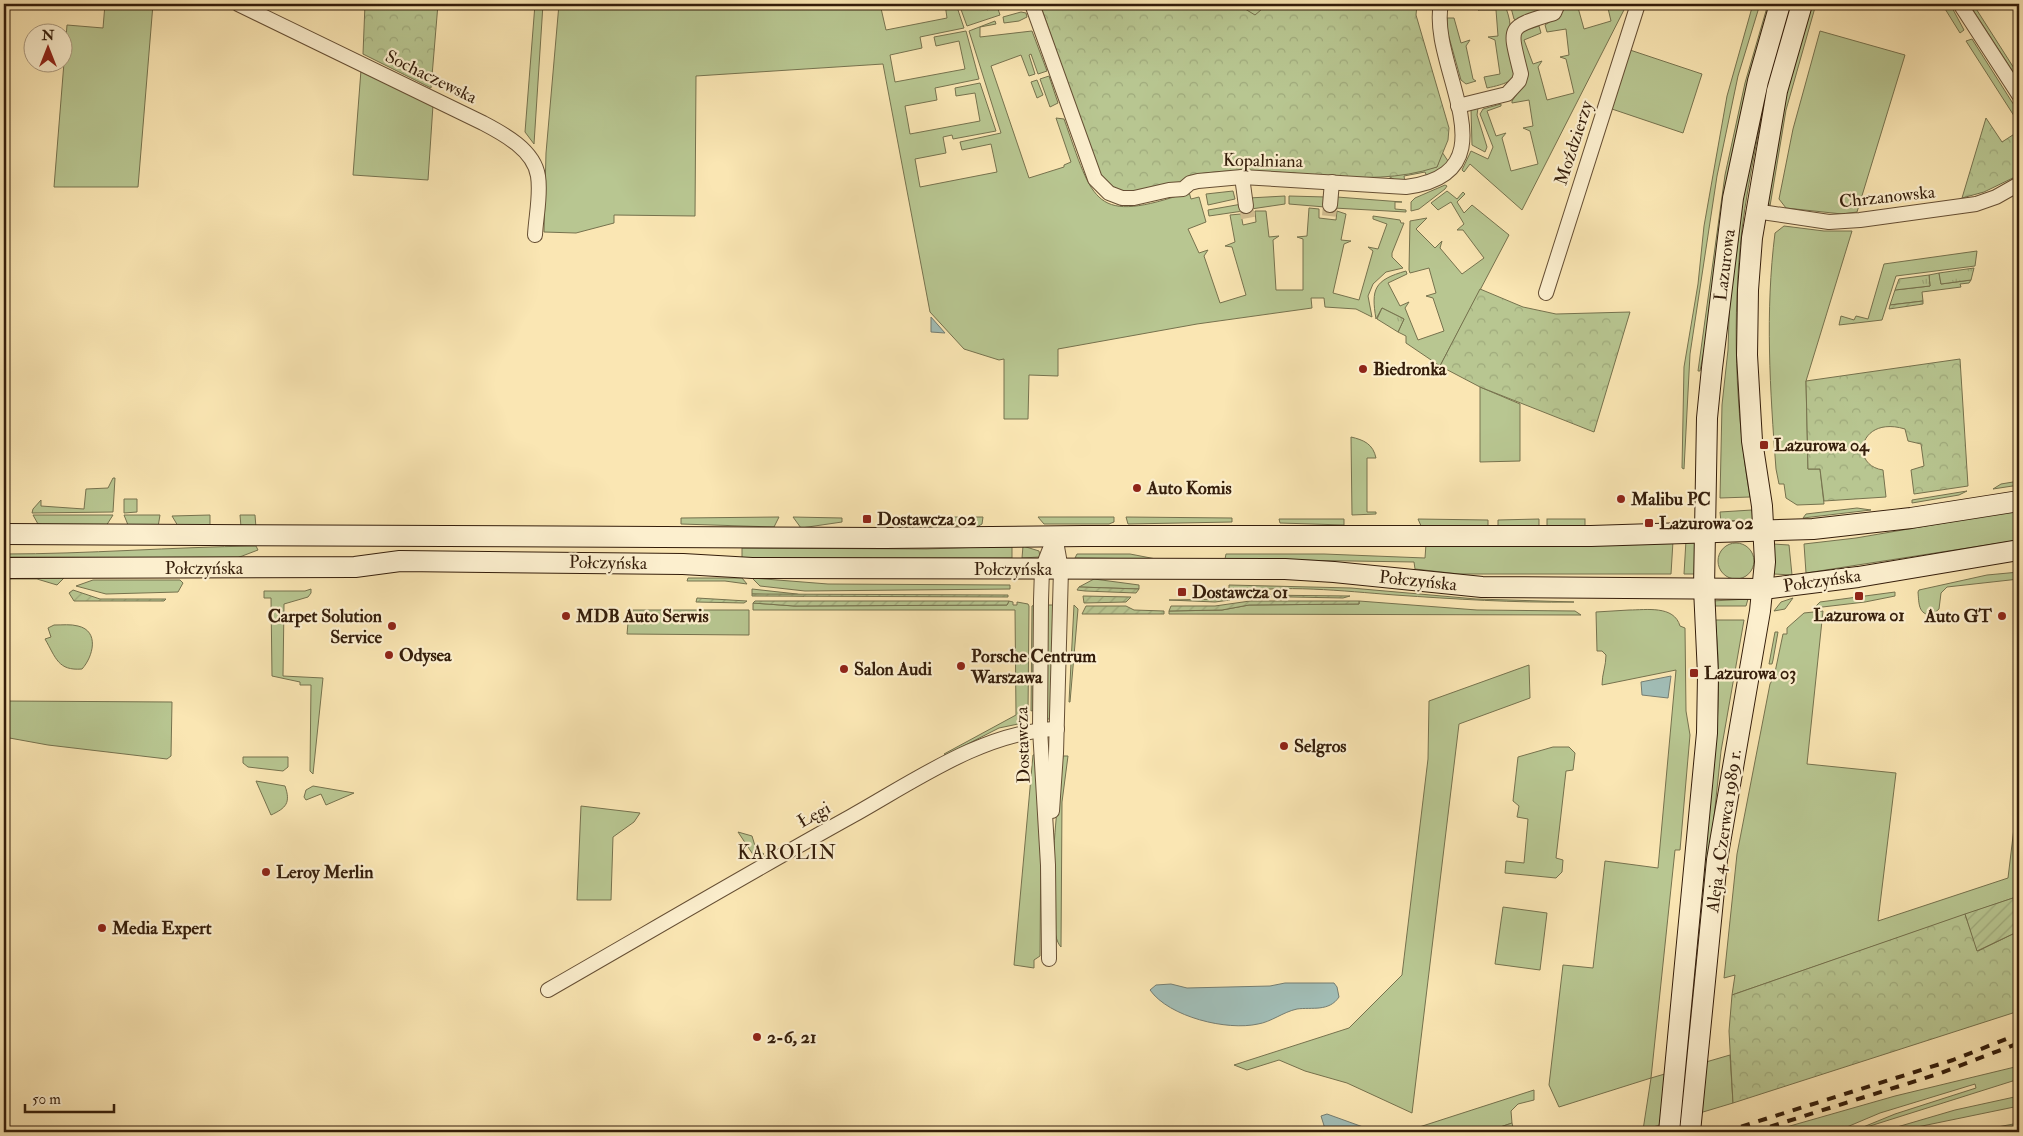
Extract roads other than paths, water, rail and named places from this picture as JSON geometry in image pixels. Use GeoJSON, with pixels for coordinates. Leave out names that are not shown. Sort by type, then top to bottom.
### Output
{"type":"FeatureCollection","features":[{"type":"Feature","properties":{"kind":"main road","name":"Lazurowa"},"geometry":{"type":"LineString","coordinates":[[1706,531],[1709,399],[1730,216],[1758,81],[1780,4]]}},
{"type":"Feature","properties":{"kind":"main road","name":"Lazurowa"},"geometry":{"type":"LineString","coordinates":[[1764,530],[1752,441],[1747,355],[1748,290],[1755,211],[1777,90],[1802,4]]}},
{"type":"Feature","properties":{"kind":"main road","name":"Połczyńska"},"geometry":{"type":"LineString","coordinates":[[4,534],[463,538],[1543,536],[1813,529],[1911,518],[2019,501]]}},
{"type":"Feature","properties":{"kind":"main road","name":"Aleja 4 Czerwca 1989 r."},"geometry":{"type":"LineString","coordinates":[[1690,1132],[1714,898],[1726,804],[1763,589],[1765,562],[1764,530]]}},
{"type":"Feature","properties":{"kind":"main road","name":"Aleja 4 Czerwca 1989 r."},"geometry":{"type":"LineString","coordinates":[[1669,1132],[1707,733],[1708,675],[1704,588],[1706,531]]}},
{"type":"Feature","properties":{"kind":"main road","name":"Połczyńska"},"geometry":{"type":"LineString","coordinates":[[4,568],[355,567],[400,561],[428,561],[683,564],[752,568],[1285,570],[1344,573],[1466,586],[1763,589],[1840,580],[2019,550]]}},
{"type":"Feature","properties":{"kind":"street","name":"Sochaczewska"},"geometry":{"type":"LineString","coordinates":[[238,4],[483,123],[513,141],[529,157],[538,176],[535,235]]}},
{"type":"Feature","properties":{"kind":"street","name":"Kopalniana"},"geometry":{"type":"LineString","coordinates":[[1032,4],[1092,172],[1101,186],[1122,198],[1134,198],[1169,190],[1183,189],[1190,183],[1198,181],[1242,177],[1406,187],[1424,184],[1439,177],[1453,166],[1461,152],[1464,134],[1440,26],[1439,14],[1441,4]]}},
{"type":"Feature","properties":{"kind":"street"},"geometry":{"type":"LineString","coordinates":[[1458,106],[1507,94],[1512,89],[1521,74],[1513,41],[1513,31],[1520,23],[1554,13],[1558,4]]}},
{"type":"Feature","properties":{"kind":"street","name":"Moździerzy"},"geometry":{"type":"LineString","coordinates":[[1546,293],[1638,4]]}},
{"type":"Feature","properties":{"kind":"street"},"geometry":{"type":"LineString","coordinates":[[1960,4],[2019,95]]}},
{"type":"Feature","properties":{"kind":"street"},"geometry":{"type":"LineString","coordinates":[[1242,177],[1246,206]]}},
{"type":"Feature","properties":{"kind":"street"},"geometry":{"type":"LineString","coordinates":[[1330,205],[1332,182]]}},
{"type":"Feature","properties":{"kind":"street","name":"Chrzanowska"},"geometry":{"type":"LineString","coordinates":[[1755,211],[1828,222],[1860,220],[1976,204],[1996,197],[2019,184]]}},
{"type":"Feature","properties":{"kind":"street","name":"Dostawcza"},"geometry":{"type":"LineString","coordinates":[[1049,959],[1048,864],[1040,730],[1055,536]]}},
{"type":"Feature","properties":{"kind":"street","name":"Dostawcza"},"geometry":{"type":"LineString","coordinates":[[1048,864],[1057,729],[1052,569]]}},
{"type":"Feature","properties":{"kind":"street","name":"Łęgi"},"geometry":{"type":"LineString","coordinates":[[548,990],[776,858],[993,740],[1040,730],[1057,729]]}},
{"type":"Feature","properties":{"kind":"water"},"geometry":{"type":"Polygon","coordinates":[[[931,317],[945,333],[931,332],[931,317]]]}},
{"type":"Feature","properties":{"kind":"water"},"geometry":{"type":"Polygon","coordinates":[[[1671,676],[1668,698],[1642,695],[1641,682],[1671,676]]]}},
{"type":"Feature","properties":{"kind":"water"},"geometry":{"type":"Polygon","coordinates":[[[1285,983],[1334,983],[1339,997],[1335,1002],[1325,1007],[1297,1009],[1268,1021],[1245,1026],[1215,1023],[1184,1014],[1159,1000],[1150,990],[1156,985],[1171,984],[1187,988],[1270,986],[1285,983]]]}},
{"type":"Feature","properties":{"kind":"water"},"geometry":{"type":"Polygon","coordinates":[[[1327,1114],[1377,1132],[1326,1132],[1321,1116],[1327,1114]]]}},
{"type":"Feature","properties":{"kind":"tunnel"},"geometry":{"type":"LineString","coordinates":[[1329,216],[1330,205]]}},
{"type":"Feature","properties":{"kind":"tunnel"},"geometry":{"type":"LineString","coordinates":[[1246,206],[1248,218]]}},
{"type":"Feature","properties":{"kind":"railway"},"geometry":{"type":"LineString","coordinates":[[1724,1132],[1953,1060],[2019,1034]]}},
{"type":"Feature","properties":{"kind":"railway"},"geometry":{"type":"LineString","coordinates":[[1753,1132],[1938,1074],[2019,1043]]}},
{"type":"Feature","properties":{"kind":"place","name":"Biedronka"},"geometry":{"type":"Point","coordinates":[1363,369]}},
{"type":"Feature","properties":{"kind":"place","name":"Lazurowa 04"},"geometry":{"type":"Point","coordinates":[1764,445]}},
{"type":"Feature","properties":{"kind":"place","name":"Auto Komis"},"geometry":{"type":"Point","coordinates":[1137,488]}},
{"type":"Feature","properties":{"kind":"place","name":"Malibu PC"},"geometry":{"type":"Point","coordinates":[1621,499]}},
{"type":"Feature","properties":{"kind":"place","name":"Dostawcza 02"},"geometry":{"type":"Point","coordinates":[867,519]}},
{"type":"Feature","properties":{"kind":"place","name":"Lazurowa 02"},"geometry":{"type":"Point","coordinates":[1649,523]}},
{"type":"Feature","properties":{"kind":"place","name":"Dostawcza 01"},"geometry":{"type":"Point","coordinates":[1182,592]}},
{"type":"Feature","properties":{"kind":"place","name":"Lazurowa 01"},"geometry":{"type":"Point","coordinates":[1859,596]}},
{"type":"Feature","properties":{"kind":"place","name":"MDB Auto Serwis"},"geometry":{"type":"Point","coordinates":[566,616]}},
{"type":"Feature","properties":{"kind":"place","name":"Auto GT"},"geometry":{"type":"Point","coordinates":[2002,616]}},
{"type":"Feature","properties":{"kind":"place","name":"Carpet Solution Service"},"geometry":{"type":"Point","coordinates":[392,626]}},
{"type":"Feature","properties":{"kind":"place","name":"Odysea"},"geometry":{"type":"Point","coordinates":[389,655]}},
{"type":"Feature","properties":{"kind":"place","name":"Porsche Centrum Warszawa"},"geometry":{"type":"Point","coordinates":[961,666]}},
{"type":"Feature","properties":{"kind":"place","name":"Salon Audi"},"geometry":{"type":"Point","coordinates":[844,669]}},
{"type":"Feature","properties":{"kind":"place","name":"Lazurowa 03"},"geometry":{"type":"Point","coordinates":[1694,673]}},
{"type":"Feature","properties":{"kind":"place","name":"Selgros"},"geometry":{"type":"Point","coordinates":[1284,746]}},
{"type":"Feature","properties":{"kind":"place","name":"Leroy Merlin"},"geometry":{"type":"Point","coordinates":[266,872]}},
{"type":"Feature","properties":{"kind":"place","name":"Media Expert"},"geometry":{"type":"Point","coordinates":[102,928]}},
{"type":"Feature","properties":{"kind":"place","name":"2-6, 21"},"geometry":{"type":"Point","coordinates":[757,1037]}},
{"type":"Feature","properties":{"kind":"district","name":"KAROLIN"},"geometry":{"type":"Point","coordinates":[787,853]}}]}
